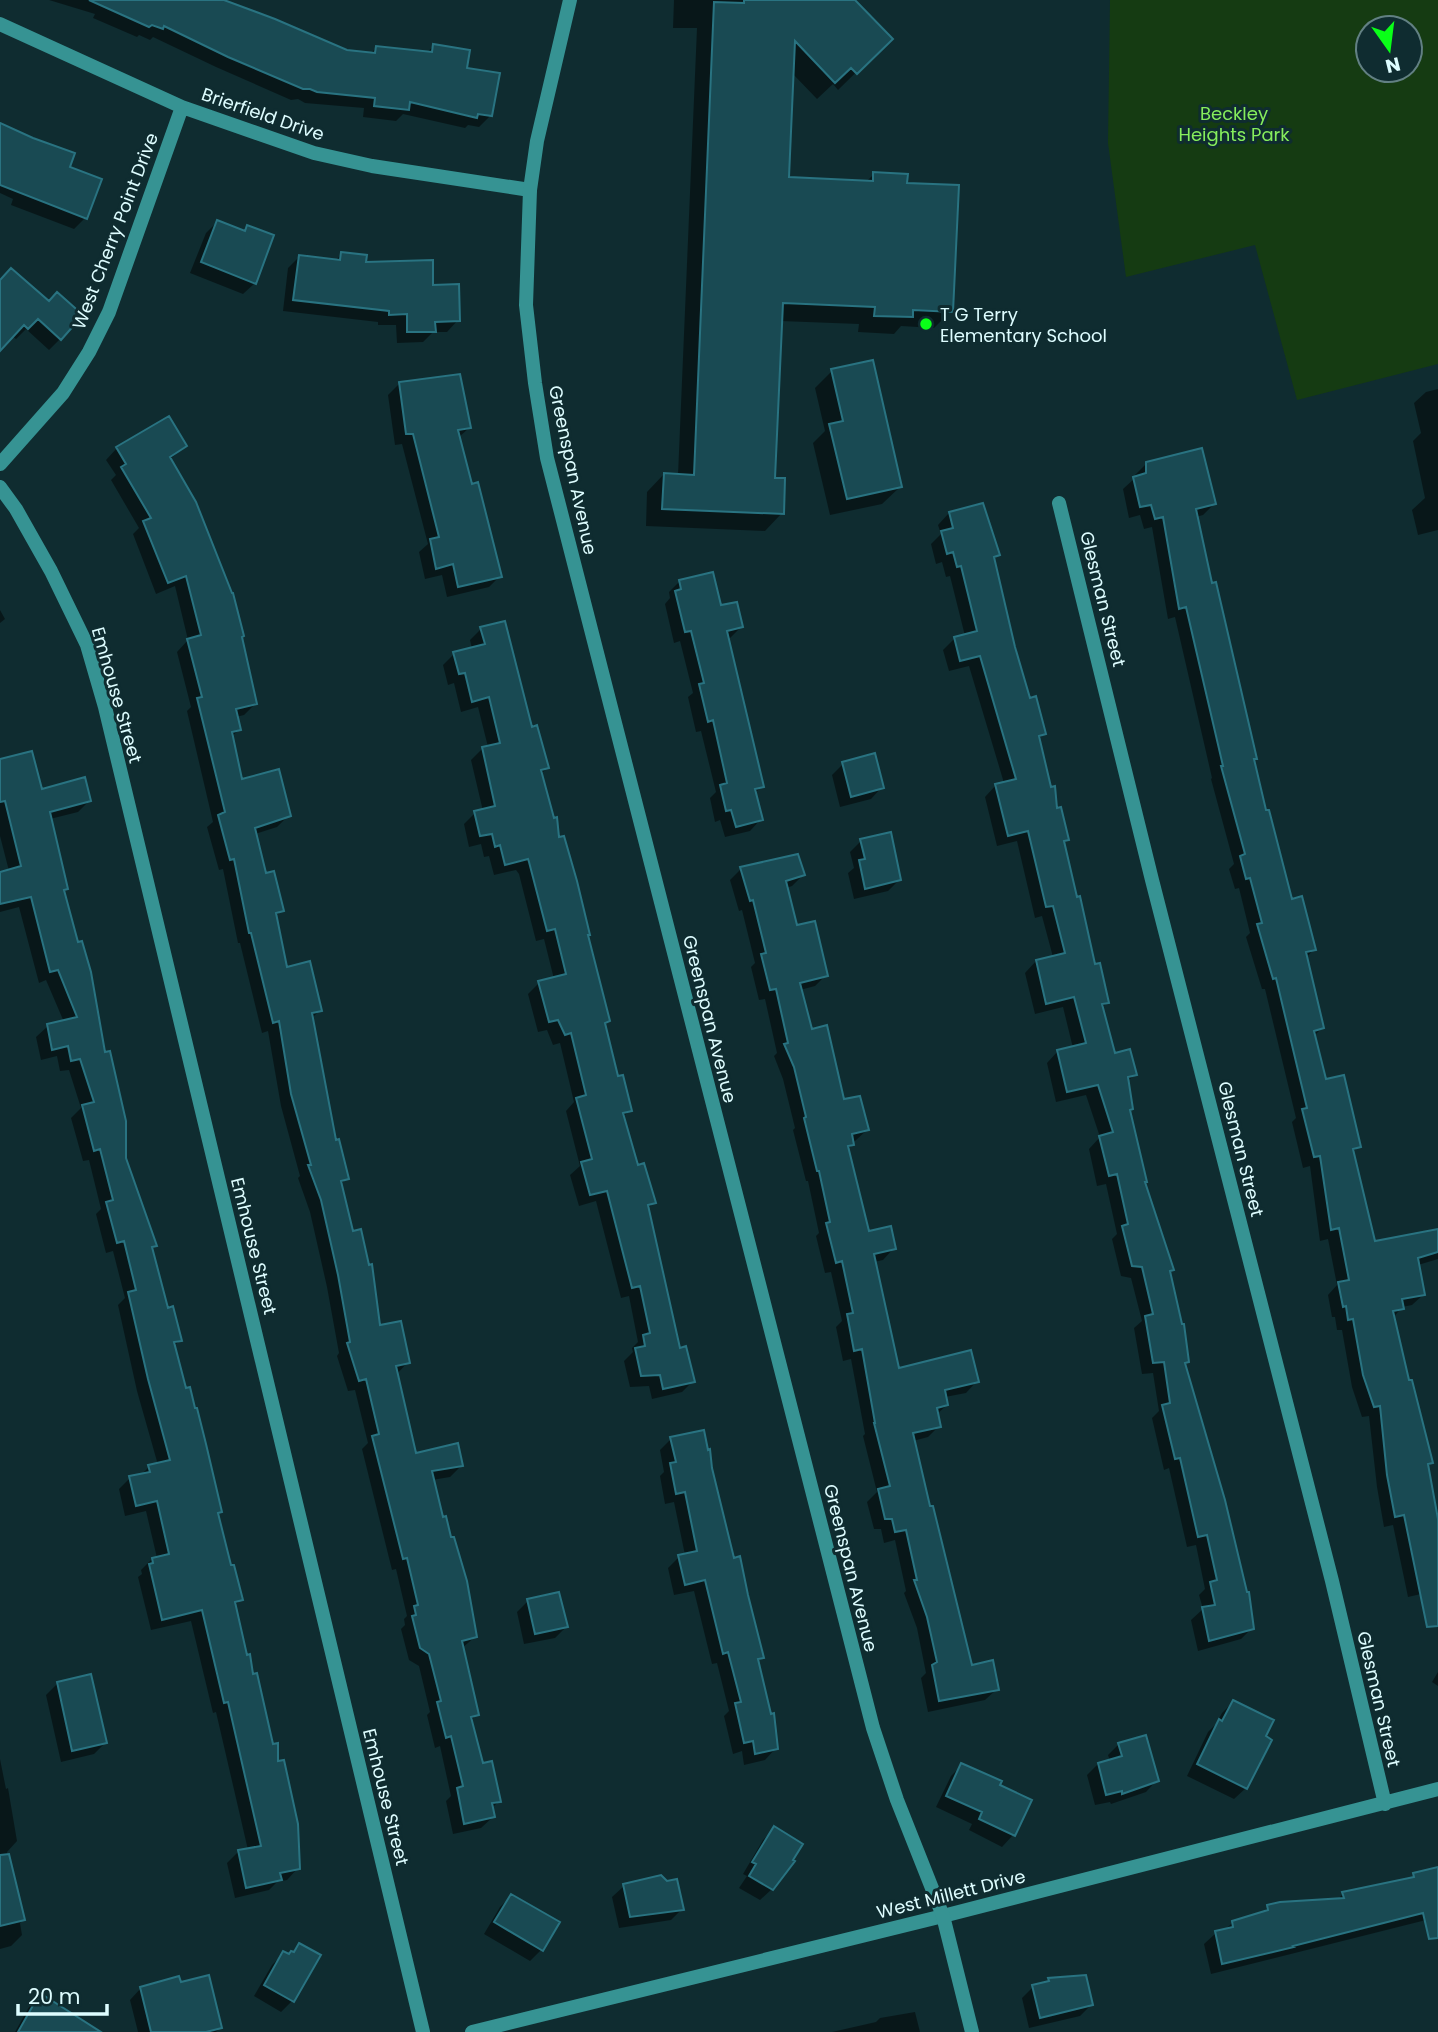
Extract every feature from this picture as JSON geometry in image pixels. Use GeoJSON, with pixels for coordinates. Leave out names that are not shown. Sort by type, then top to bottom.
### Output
{"type":"FeatureCollection","features":[{"type":"Feature","properties":{"kind":"street","name":"Greenspan Avenue"},"geometry":{"type":"LineString","coordinates":[[570,0],[537,141],[530,190],[526,305],[534,383],[547,458],[873,1728],[897,1800],[943,1916],[972,2032]]}},
{"type":"Feature","properties":{"kind":"street","name":"Brierfield Drive"},"geometry":{"type":"LineString","coordinates":[[0,24],[182,107],[314,153],[372,166],[530,190]]}},
{"type":"Feature","properties":{"kind":"street","name":"West Cherry Point Drive"},"geometry":{"type":"LineString","coordinates":[[0,464],[63,393],[89,352],[109,313],[182,107]]}},
{"type":"Feature","properties":{"kind":"street","name":"Emhouse Street"},"geometry":{"type":"LineString","coordinates":[[0,487],[16,509],[51,571],[86,645],[104,707],[423,2032]]}},
{"type":"Feature","properties":{"kind":"street","name":"Glesman Street"},"geometry":{"type":"LineString","coordinates":[[1059,503],[1152,880],[1332,1581],[1384,1804]]}},
{"type":"Feature","properties":{"kind":"street","name":"West Millett Drive"},"geometry":{"type":"LineString","coordinates":[[472,2032],[943,1916],[1438,1789]]}},
{"type":"Feature","properties":{"kind":"green space","name":"Beckley Heights Park"},"geometry":{"type":"Polygon","coordinates":[[[1110,0],[1438,0],[1438,364],[1297,400],[1255,245],[1126,277],[1108,143],[1110,0]]]}},
{"type":"Feature","properties":{"kind":"building"},"geometry":{"type":"Polygon","coordinates":[[[89,0],[224,0],[347,50],[375,53],[376,46],[432,52],[433,44],[470,50],[467,68],[500,73],[492,116],[478,114],[477,118],[410,102],[409,110],[374,106],[375,98],[303,89],[164,26],[163,29],[152,25],[149,27],[89,0]]]}},
{"type":"Feature","properties":{"kind":"building"},"geometry":{"type":"Polygon","coordinates":[[[744,0],[855,0],[893,39],[857,74],[851,68],[835,83],[795,41],[789,177],[873,181],[873,172],[908,174],[907,183],[959,185],[953,312],[913,310],[913,317],[874,316],[875,307],[783,303],[775,478],[785,478],[784,514],[662,509],[664,473],[694,475],[714,2],[744,3],[744,0]]]}},
{"type":"Feature","properties":{"kind":"building"},"geometry":{"type":"Polygon","coordinates":[[[0,123],[75,153],[70,167],[102,179],[87,219],[0,185],[0,123]]]}},
{"type":"Feature","properties":{"kind":"building"},"geometry":{"type":"Polygon","coordinates":[[[217,220],[245,231],[247,225],[274,235],[256,284],[201,262],[217,220]]]}},
{"type":"Feature","properties":{"kind":"building"},"geometry":{"type":"Polygon","coordinates":[[[341,252],[367,255],[366,262],[433,260],[433,285],[459,284],[460,321],[435,322],[436,332],[407,332],[407,314],[389,315],[389,311],[293,300],[299,255],[340,260],[341,252]]]}},
{"type":"Feature","properties":{"kind":"building"},"geometry":{"type":"Polygon","coordinates":[[[11,268],[49,301],[57,292],[83,315],[61,340],[38,319],[28,329],[24,325],[0,351],[0,280],[11,268]]]}},
{"type":"Feature","properties":{"kind":"building"},"geometry":{"type":"Polygon","coordinates":[[[873,360],[902,487],[847,499],[829,424],[843,421],[831,369],[873,360]]]}},
{"type":"Feature","properties":{"kind":"building"},"geometry":{"type":"Polygon","coordinates":[[[460,374],[471,428],[458,430],[472,484],[478,482],[502,577],[458,587],[453,564],[436,569],[430,539],[439,537],[413,434],[406,434],[399,382],[460,374]]]}},
{"type":"Feature","properties":{"kind":"building"},"geometry":{"type":"Polygon","coordinates":[[[169,416],[187,446],[170,457],[196,502],[233,593],[244,636],[242,637],[257,704],[236,709],[241,730],[232,732],[242,779],[279,769],[291,816],[255,828],[266,873],[274,871],[284,911],[276,913],[287,967],[310,961],[322,1011],[312,1013],[336,1140],[339,1139],[349,1179],[341,1181],[353,1231],[361,1229],[369,1265],[372,1264],[380,1325],[401,1321],[410,1363],[396,1366],[416,1453],[458,1443],[463,1466],[432,1471],[443,1517],[446,1516],[451,1537],[454,1537],[467,1581],[477,1637],[462,1641],[479,1715],[471,1717],[483,1763],[492,1761],[501,1802],[492,1803],[495,1817],[464,1824],[457,1788],[463,1786],[451,1736],[446,1738],[437,1702],[441,1701],[429,1654],[420,1648],[412,1616],[416,1615],[414,1606],[418,1605],[407,1558],[403,1559],[372,1436],[379,1434],[366,1379],[359,1381],[347,1343],[350,1342],[338,1275],[321,1200],[308,1165],[311,1165],[291,1094],[279,1021],[273,1023],[249,933],[234,859],[230,860],[218,815],[225,812],[197,698],[202,697],[187,639],[201,635],[186,576],[168,583],[143,521],[151,518],[121,467],[126,464],[116,447],[169,416]]]}},
{"type":"Feature","properties":{"kind":"building"},"geometry":{"type":"Polygon","coordinates":[[[1202,448],[1216,504],[1196,509],[1212,583],[1216,582],[1257,759],[1254,759],[1266,810],[1269,810],[1292,899],[1302,896],[1316,950],[1306,952],[1324,1028],[1314,1031],[1326,1079],[1344,1075],[1361,1147],[1353,1149],[1375,1241],[1438,1229],[1438,1252],[1418,1258],[1425,1295],[1402,1299],[1404,1309],[1393,1311],[1433,1463],[1428,1464],[1438,1519],[1438,1626],[1427,1627],[1404,1515],[1395,1517],[1387,1475],[1380,1406],[1374,1407],[1363,1375],[1353,1319],[1348,1320],[1338,1282],[1349,1280],[1339,1228],[1331,1230],[1320,1156],[1314,1157],[1302,1109],[1307,1108],[1276,978],[1273,979],[1257,924],[1262,923],[1250,878],[1246,879],[1240,856],[1245,854],[1221,766],[1186,607],[1179,609],[1163,517],[1155,519],[1151,505],[1140,507],[1133,477],[1146,473],[1146,462],[1202,448]]]}},
{"type":"Feature","properties":{"kind":"building"},"geometry":{"type":"Polygon","coordinates":[[[983,503],[1000,555],[994,557],[1015,647],[1030,698],[1036,696],[1046,734],[1039,736],[1051,787],[1055,786],[1057,808],[1061,807],[1069,840],[1064,841],[1095,964],[1100,963],[1109,1003],[1102,1004],[1115,1053],[1130,1049],[1137,1075],[1128,1077],[1133,1109],[1130,1110],[1145,1182],[1174,1270],[1170,1271],[1184,1324],[1189,1362],[1185,1363],[1249,1592],[1254,1629],[1209,1641],[1202,1607],[1215,1605],[1210,1582],[1217,1580],[1207,1535],[1198,1537],[1180,1458],[1175,1459],[1162,1405],[1170,1403],[1164,1362],[1153,1363],[1145,1316],[1153,1314],[1142,1267],[1132,1266],[1122,1226],[1128,1224],[1117,1174],[1109,1176],[1099,1136],[1113,1132],[1098,1085],[1067,1092],[1057,1050],[1086,1043],[1074,997],[1046,1004],[1036,960],[1065,953],[1053,906],[1046,907],[1028,831],[1008,836],[995,784],[1016,779],[980,656],[960,661],[954,637],[977,631],[961,566],[957,567],[953,552],[947,554],[941,531],[953,528],[949,512],[983,503]]]}},
{"type":"Feature","properties":{"kind":"building"},"geometry":{"type":"Polygon","coordinates":[[[713,572],[721,605],[737,602],[743,627],[727,631],[764,787],[755,789],[763,820],[736,827],[731,810],[726,811],[720,785],[727,783],[713,720],[708,722],[699,684],[704,683],[691,631],[685,632],[675,591],[681,589],[679,580],[713,572]]]}},
{"type":"Feature","properties":{"kind":"building"},"geometry":{"type":"Polygon","coordinates":[[[505,621],[532,727],[537,725],[549,768],[541,770],[554,818],[557,817],[559,837],[564,836],[577,881],[610,1021],[605,1023],[618,1076],[623,1075],[632,1111],[623,1113],[638,1165],[644,1163],[656,1203],[648,1205],[680,1348],[686,1346],[695,1382],[663,1389],[660,1375],[641,1376],[635,1348],[645,1346],[643,1335],[650,1333],[640,1286],[632,1288],[607,1191],[590,1195],[581,1162],[592,1159],[576,1098],[586,1095],[571,1033],[565,1035],[558,1020],[549,1022],[538,981],[566,974],[555,929],[547,931],[528,859],[505,865],[500,845],[495,847],[492,834],[480,836],[474,811],[495,806],[482,747],[500,743],[489,697],[472,702],[465,673],[459,674],[453,652],[485,644],[480,627],[505,621]]]}},
{"type":"Feature","properties":{"kind":"building"},"geometry":{"type":"Polygon","coordinates":[[[32,751],[42,789],[85,777],[91,801],[50,812],[68,889],[64,890],[78,942],[82,941],[91,972],[105,1052],[110,1051],[126,1121],[126,1158],[157,1246],[152,1247],[168,1308],[173,1306],[182,1341],[174,1342],[186,1388],[190,1387],[197,1408],[222,1512],[218,1513],[243,1600],[235,1602],[247,1655],[250,1654],[253,1674],[257,1673],[273,1744],[278,1743],[278,1761],[284,1760],[298,1824],[300,1869],[280,1873],[282,1880],[246,1888],[238,1850],[261,1846],[228,1702],[224,1703],[202,1610],[162,1620],[149,1564],[153,1563],[152,1558],[169,1554],[157,1501],[136,1506],[129,1476],[150,1472],[148,1465],[170,1460],[128,1292],[136,1290],[124,1241],[117,1243],[106,1202],[113,1200],[100,1149],[94,1151],[82,1105],[94,1102],[80,1059],[71,1061],[68,1046],[52,1050],[47,1024],[77,1017],[58,970],[50,972],[31,897],[0,904],[0,872],[21,866],[5,801],[0,802],[0,759],[32,751]]]}},
{"type":"Feature","properties":{"kind":"building"},"geometry":{"type":"Polygon","coordinates":[[[875,753],[884,788],[851,797],[842,762],[875,753]]]}},
{"type":"Feature","properties":{"kind":"building"},"geometry":{"type":"Polygon","coordinates":[[[891,832],[901,880],[865,889],[859,860],[865,859],[860,839],[891,832]]]}},
{"type":"Feature","properties":{"kind":"building"},"geometry":{"type":"Polygon","coordinates":[[[798,854],[805,875],[786,881],[797,925],[815,921],[828,976],[800,983],[812,1029],[827,1025],[844,1099],[860,1096],[869,1130],[852,1134],[854,1145],[848,1146],[869,1231],[891,1226],[896,1249],[874,1254],[899,1368],[971,1350],[979,1382],[945,1390],[948,1405],[937,1408],[941,1427],[913,1433],[972,1665],[993,1660],[999,1690],[939,1701],[932,1665],[937,1662],[927,1617],[914,1580],[917,1580],[906,1530],[895,1532],[892,1519],[885,1519],[878,1489],[890,1486],[874,1423],[862,1349],[854,1351],[847,1314],[853,1313],[842,1261],[836,1263],[826,1223],[830,1222],[819,1171],[804,1118],[806,1117],[794,1067],[784,1044],[788,1043],[776,989],[770,990],[761,954],[766,953],[753,900],[750,901],[740,867],[798,854]]]}},
{"type":"Feature","properties":{"kind":"building"},"geometry":{"type":"Polygon","coordinates":[[[704,1430],[734,1558],[740,1556],[764,1658],[758,1659],[771,1714],[774,1713],[778,1749],[755,1754],[753,1741],[744,1743],[735,1703],[741,1702],[728,1652],[723,1654],[705,1580],[685,1585],[678,1555],[697,1551],[685,1492],[676,1494],[670,1463],[676,1462],[670,1437],[704,1430]]]}},
{"type":"Feature","properties":{"kind":"building"},"geometry":{"type":"Polygon","coordinates":[[[559,1592],[568,1627],[535,1634],[527,1599],[559,1592]]]}},
{"type":"Feature","properties":{"kind":"building"},"geometry":{"type":"Polygon","coordinates":[[[91,1674],[107,1743],[72,1751],[57,1682],[91,1674]]]}},
{"type":"Feature","properties":{"kind":"building"},"geometry":{"type":"Polygon","coordinates":[[[1233,1700],[1274,1720],[1266,1736],[1272,1740],[1247,1789],[1197,1764],[1219,1719],[1222,1721],[1233,1700]]]}},
{"type":"Feature","properties":{"kind":"building"},"geometry":{"type":"Polygon","coordinates":[[[1146,1735],[1159,1781],[1122,1794],[1122,1791],[1106,1795],[1098,1763],[1122,1756],[1118,1743],[1146,1735]]]}},
{"type":"Feature","properties":{"kind":"building"},"geometry":{"type":"Polygon","coordinates":[[[961,1763],[1002,1781],[1000,1785],[1032,1800],[1015,1836],[979,1819],[982,1812],[946,1796],[961,1763]]]}},
{"type":"Feature","properties":{"kind":"building"},"geometry":{"type":"Polygon","coordinates":[[[774,1826],[803,1844],[793,1860],[795,1861],[773,1890],[749,1876],[756,1864],[752,1862],[774,1826]]]}},
{"type":"Feature","properties":{"kind":"building"},"geometry":{"type":"Polygon","coordinates":[[[9,1854],[25,1920],[0,1926],[0,1855],[9,1854]]]}},
{"type":"Feature","properties":{"kind":"building"},"geometry":{"type":"Polygon","coordinates":[[[1438,1867],[1438,1938],[1429,1939],[1423,1913],[1222,1964],[1215,1931],[1233,1927],[1232,1921],[1268,1910],[1267,1905],[1344,1898],[1342,1892],[1414,1877],[1413,1873],[1438,1867]]]}},
{"type":"Feature","properties":{"kind":"building"},"geometry":{"type":"Polygon","coordinates":[[[661,1875],[667,1881],[677,1879],[684,1910],[630,1917],[623,1884],[661,1875]]]}},
{"type":"Feature","properties":{"kind":"building"},"geometry":{"type":"Polygon","coordinates":[[[511,1894],[560,1922],[543,1951],[494,1922],[511,1894]]]}},
{"type":"Feature","properties":{"kind":"building"},"geometry":{"type":"Polygon","coordinates":[[[299,1943],[321,1955],[294,2002],[264,1985],[283,1951],[289,1954],[294,1952],[299,1943]]]}},
{"type":"Feature","properties":{"kind":"building"},"geometry":{"type":"Polygon","coordinates":[[[209,1975],[222,2028],[206,2032],[151,2032],[140,1987],[179,1976],[181,1982],[209,1975]]]}},
{"type":"Feature","properties":{"kind":"building"},"geometry":{"type":"Polygon","coordinates":[[[1086,1975],[1093,2005],[1040,2018],[1032,1985],[1049,1981],[1048,1978],[1086,1975]]]}},
{"type":"Feature","properties":{"kind":"building"},"geometry":{"type":"Polygon","coordinates":[[[40,1993],[101,2032],[18,2032],[40,1993]]]}},
{"type":"Feature","properties":{"kind":"place","name":"T G Terry Elementary School"},"geometry":{"type":"Point","coordinates":[926,324]}}]}
